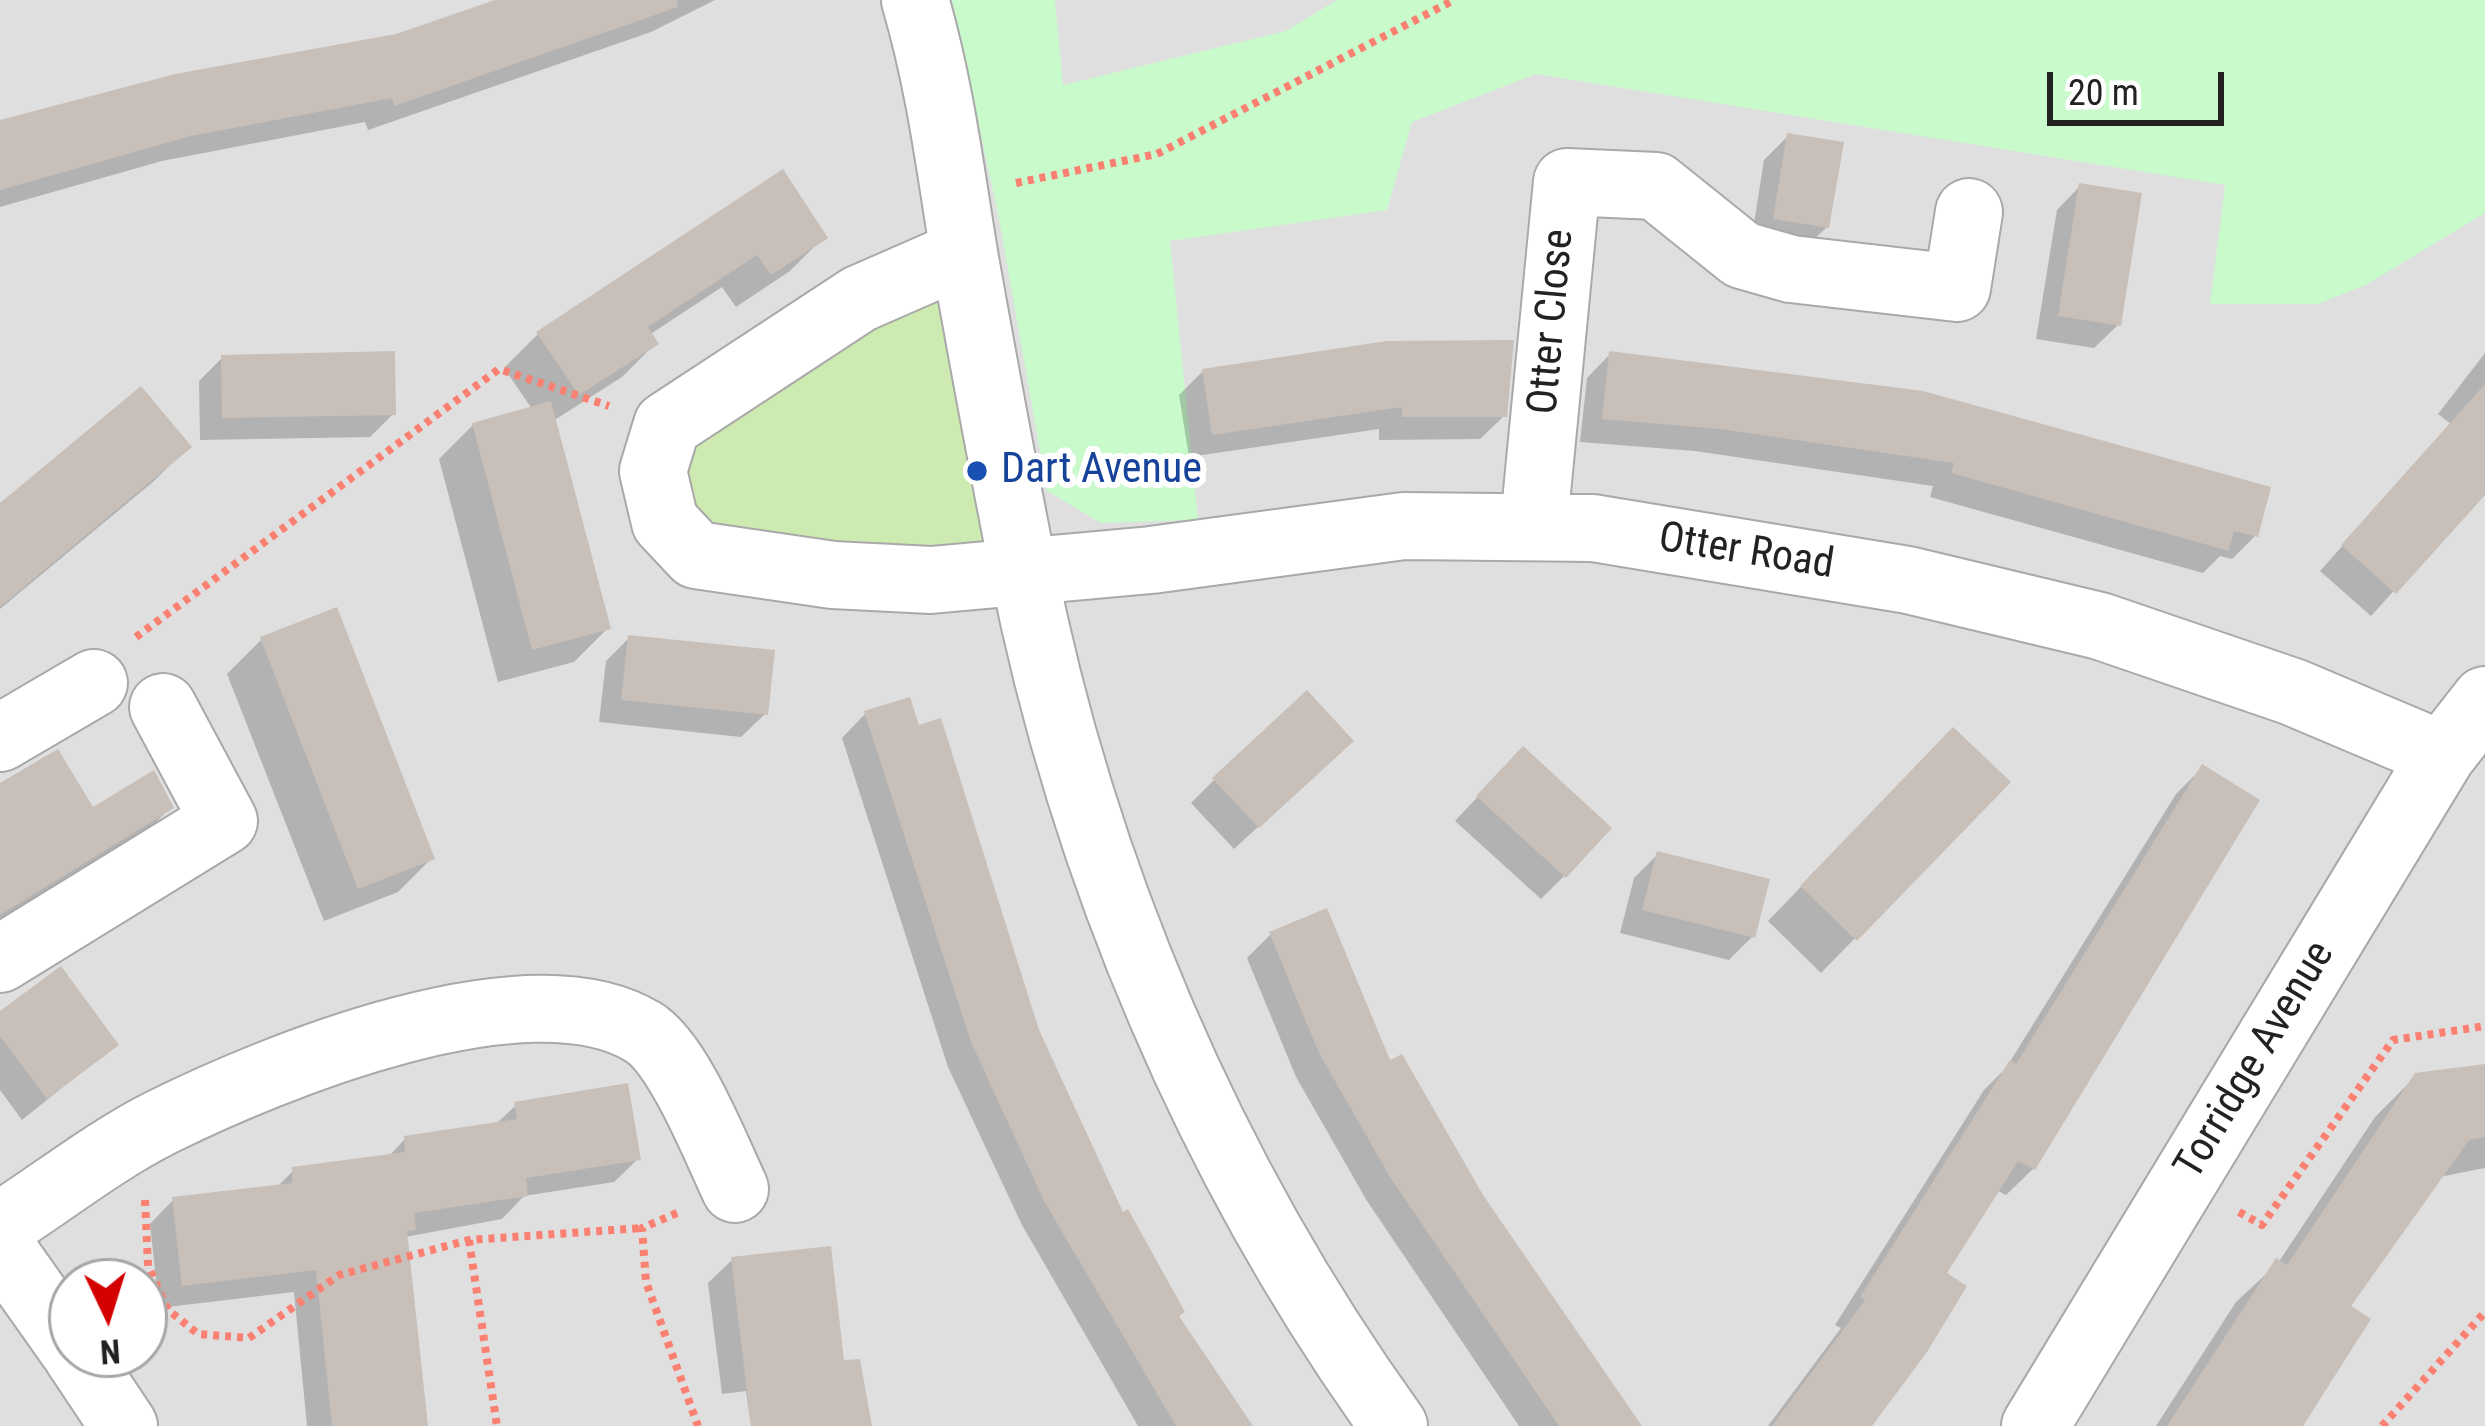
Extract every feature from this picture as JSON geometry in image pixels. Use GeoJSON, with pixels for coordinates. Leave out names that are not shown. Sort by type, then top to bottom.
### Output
{"type":"FeatureCollection","features":[{"type":"Feature","properties":{"kind":"street"},"geometry":{"type":"LineString","coordinates":[[915,0],[942,92],[1023,569],[1073,770],[1139,953],[1232,1172],[1334,1344],[1394,1426]]}},
{"type":"Feature","properties":{"kind":"street","name":"Otter Close"},"geometry":{"type":"LineString","coordinates":[[1534,523],[1567,182],[1656,186],[1742,255],[1791,269],[1957,288],[1969,212]]}},
{"type":"Feature","properties":{"kind":"street"},"geometry":{"type":"LineString","coordinates":[[668,425],[859,299],[961,224]]}},
{"type":"Feature","properties":{"kind":"street","name":"Otter Road"},"geometry":{"type":"LineString","coordinates":[[668,425],[653,471],[665,522],[696,555],[833,575],[932,580],[1151,560],[1403,526],[1534,523],[1908,580],[2100,626],[2293,692],[2442,755]]}},
{"type":"Feature","properties":{"kind":"street"},"geometry":{"type":"LineString","coordinates":[[0,738],[94,683]]}},
{"type":"Feature","properties":{"kind":"street","name":"Torridge Avenue"},"geometry":{"type":"LineString","coordinates":[[2035,1426],[2442,755],[2485,700]]}},
{"type":"Feature","properties":{"kind":"street"},"geometry":{"type":"LineString","coordinates":[[0,959],[224,821],[163,707]]}},
{"type":"Feature","properties":{"kind":"street"},"geometry":{"type":"LineString","coordinates":[[0,1226],[159,1124],[310,1058],[468,1015],[574,1007],[645,1033],[687,1088],[735,1189]]}},
{"type":"Feature","properties":{"kind":"street"},"geometry":{"type":"LineString","coordinates":[[0,1246],[48,1314]]}},
{"type":"Feature","properties":{"kind":"street"},"geometry":{"type":"LineString","coordinates":[[92,1378],[124,1426]]}},
{"type":"Feature","properties":{"kind":"path"},"geometry":{"type":"LineString","coordinates":[[961,224],[1157,154],[1454,0]]}},
{"type":"Feature","properties":{"kind":"path"},"geometry":{"type":"LineString","coordinates":[[94,683],[128,643],[499,369],[668,425]]}},
{"type":"Feature","properties":{"kind":"path"},"geometry":{"type":"LineString","coordinates":[[2184,1180],[2262,1225],[2392,1040],[2485,1026]]}},
{"type":"Feature","properties":{"kind":"path"},"geometry":{"type":"LineString","coordinates":[[126,1145],[148,1207],[148,1266],[168,1310],[198,1334],[249,1338],[338,1275],[469,1240],[642,1228],[735,1189]]}},
{"type":"Feature","properties":{"kind":"path"},"geometry":{"type":"LineString","coordinates":[[642,1228],[646,1282],[698,1426]]}},
{"type":"Feature","properties":{"kind":"path"},"geometry":{"type":"LineString","coordinates":[[469,1240],[497,1426]]}},
{"type":"Feature","properties":{"kind":"path"},"geometry":{"type":"LineString","coordinates":[[2382,1426],[2485,1312]]}},
{"type":"Feature","properties":{"kind":"shaded area"},"geometry":{"type":"Polygon","coordinates":[[[0,0],[2485,0],[2485,1426],[0,1426],[0,0]]]}},
{"type":"Feature","properties":{"kind":"green space"},"geometry":{"type":"Polygon","coordinates":[[[952,0],[1055,0],[1063,85],[1286,31],[1337,0],[2485,0],[2485,213],[2366,285],[2317,304],[2210,304],[2225,185],[1536,74],[1412,122],[1387,210],[1170,241],[1198,520],[1101,523],[1047,491],[999,219],[952,0]]]}},
{"type":"Feature","properties":{"kind":"green space"},"geometry":{"type":"Polygon","coordinates":[[[964,253],[1023,569],[696,555],[667,425],[964,253]]]}},
{"type":"Feature","properties":{"kind":"building"},"geometry":{"type":"Polygon","coordinates":[[[495,0],[676,0],[678,7],[394,106],[392,98],[191,136],[0,190],[0,120],[175,74],[396,34],[495,0]]]}},
{"type":"Feature","properties":{"kind":"building"},"geometry":{"type":"Polygon","coordinates":[[[1787,133],[1844,142],[1829,228],[1773,219],[1787,133]]]}},
{"type":"Feature","properties":{"kind":"building"},"geometry":{"type":"Polygon","coordinates":[[[783,169],[828,238],[771,275],[757,255],[648,327],[659,344],[579,395],[536,332],[783,169]]]}},
{"type":"Feature","properties":{"kind":"building"},"geometry":{"type":"Polygon","coordinates":[[[2079,183],[2142,193],[2121,326],[2058,316],[2079,183]]]}},
{"type":"Feature","properties":{"kind":"building"},"geometry":{"type":"Polygon","coordinates":[[[1514,340],[1507,417],[1402,417],[1402,407],[1212,435],[1202,369],[1387,341],[1514,340]]]}},
{"type":"Feature","properties":{"kind":"building"},"geometry":{"type":"Polygon","coordinates":[[[395,351],[396,415],[222,418],[221,355],[395,351]]]}},
{"type":"Feature","properties":{"kind":"building"},"geometry":{"type":"Polygon","coordinates":[[[1609,351],[1923,391],[2271,487],[2258,537],[2234,531],[2229,551],[1951,473],[1954,463],[1720,429],[1602,419],[1609,351]]]}},
{"type":"Feature","properties":{"kind":"building"},"geometry":{"type":"Polygon","coordinates":[[[2485,384],[2485,495],[2396,594],[2341,545],[2485,384]]]}},
{"type":"Feature","properties":{"kind":"building"},"geometry":{"type":"Polygon","coordinates":[[[141,386],[192,447],[0,607],[0,503],[141,386]]]}},
{"type":"Feature","properties":{"kind":"building"},"geometry":{"type":"Polygon","coordinates":[[[551,401],[611,629],[532,650],[472,423],[551,401]]]}},
{"type":"Feature","properties":{"kind":"building"},"geometry":{"type":"Polygon","coordinates":[[[337,607],[435,859],[358,889],[260,637],[337,607]]]}},
{"type":"Feature","properties":{"kind":"building"},"geometry":{"type":"Polygon","coordinates":[[[628,635],[775,650],[768,715],[621,700],[628,635]]]}},
{"type":"Feature","properties":{"kind":"building"},"geometry":{"type":"Polygon","coordinates":[[[1307,690],[1354,741],[1259,828],[1212,778],[1307,690]]]}},
{"type":"Feature","properties":{"kind":"building"},"geometry":{"type":"Polygon","coordinates":[[[910,697],[919,725],[941,718],[1039,1030],[1123,1212],[1128,1209],[1185,1312],[1179,1316],[1253,1426],[1176,1426],[1044,1201],[971,1042],[864,711],[910,697]]]}},
{"type":"Feature","properties":{"kind":"building"},"geometry":{"type":"Polygon","coordinates":[[[1953,727],[2011,782],[1857,941],[1800,886],[1953,727]]]}},
{"type":"Feature","properties":{"kind":"building"},"geometry":{"type":"Polygon","coordinates":[[[1523,746],[1612,828],[1566,878],[1476,796],[1523,746]]]}},
{"type":"Feature","properties":{"kind":"building"},"geometry":{"type":"Polygon","coordinates":[[[58,749],[93,807],[154,770],[174,808],[0,915],[0,783],[58,749]]]}},
{"type":"Feature","properties":{"kind":"building"},"geometry":{"type":"Polygon","coordinates":[[[2202,764],[2260,800],[2035,1170],[2018,1161],[1947,1273],[1967,1286],[1927,1352],[1872,1426],[1772,1426],[1865,1300],[1860,1297],[2010,1060],[2016,1064],[2202,764]]]}},
{"type":"Feature","properties":{"kind":"building"},"geometry":{"type":"Polygon","coordinates":[[[1657,851],[1770,879],[1755,938],[1642,910],[1657,851]]]}},
{"type":"Feature","properties":{"kind":"building"},"geometry":{"type":"Polygon","coordinates":[[[1327,908],[1390,1060],[1402,1054],[1483,1195],[1642,1426],[1559,1426],[1390,1177],[1319,1053],[1269,932],[1327,908]]]}},
{"type":"Feature","properties":{"kind":"building"},"geometry":{"type":"Polygon","coordinates":[[[61,966],[119,1045],[47,1099],[0,1036],[0,1011],[61,966]]]}},
{"type":"Feature","properties":{"kind":"building"},"geometry":{"type":"Polygon","coordinates":[[[2485,1064],[2485,1137],[2469,1140],[2351,1306],[2371,1319],[2303,1426],[2167,1426],[2276,1258],[2287,1265],[2415,1073],[2485,1064]]]}},
{"type":"Feature","properties":{"kind":"building"},"geometry":{"type":"Polygon","coordinates":[[[628,1083],[641,1160],[526,1178],[528,1196],[414,1213],[416,1230],[407,1231],[428,1426],[332,1426],[316,1270],[182,1286],[172,1197],[292,1183],[292,1167],[405,1152],[404,1136],[517,1119],[514,1102],[628,1083]]]}},
{"type":"Feature","properties":{"kind":"building"},"geometry":{"type":"Polygon","coordinates":[[[831,1246],[844,1360],[860,1359],[872,1426],[751,1426],[731,1257],[831,1246]]]}},
{"type":"Feature","properties":{"kind":"place","name":"Dart Avenue"},"geometry":{"type":"Point","coordinates":[977,471]}}]}
